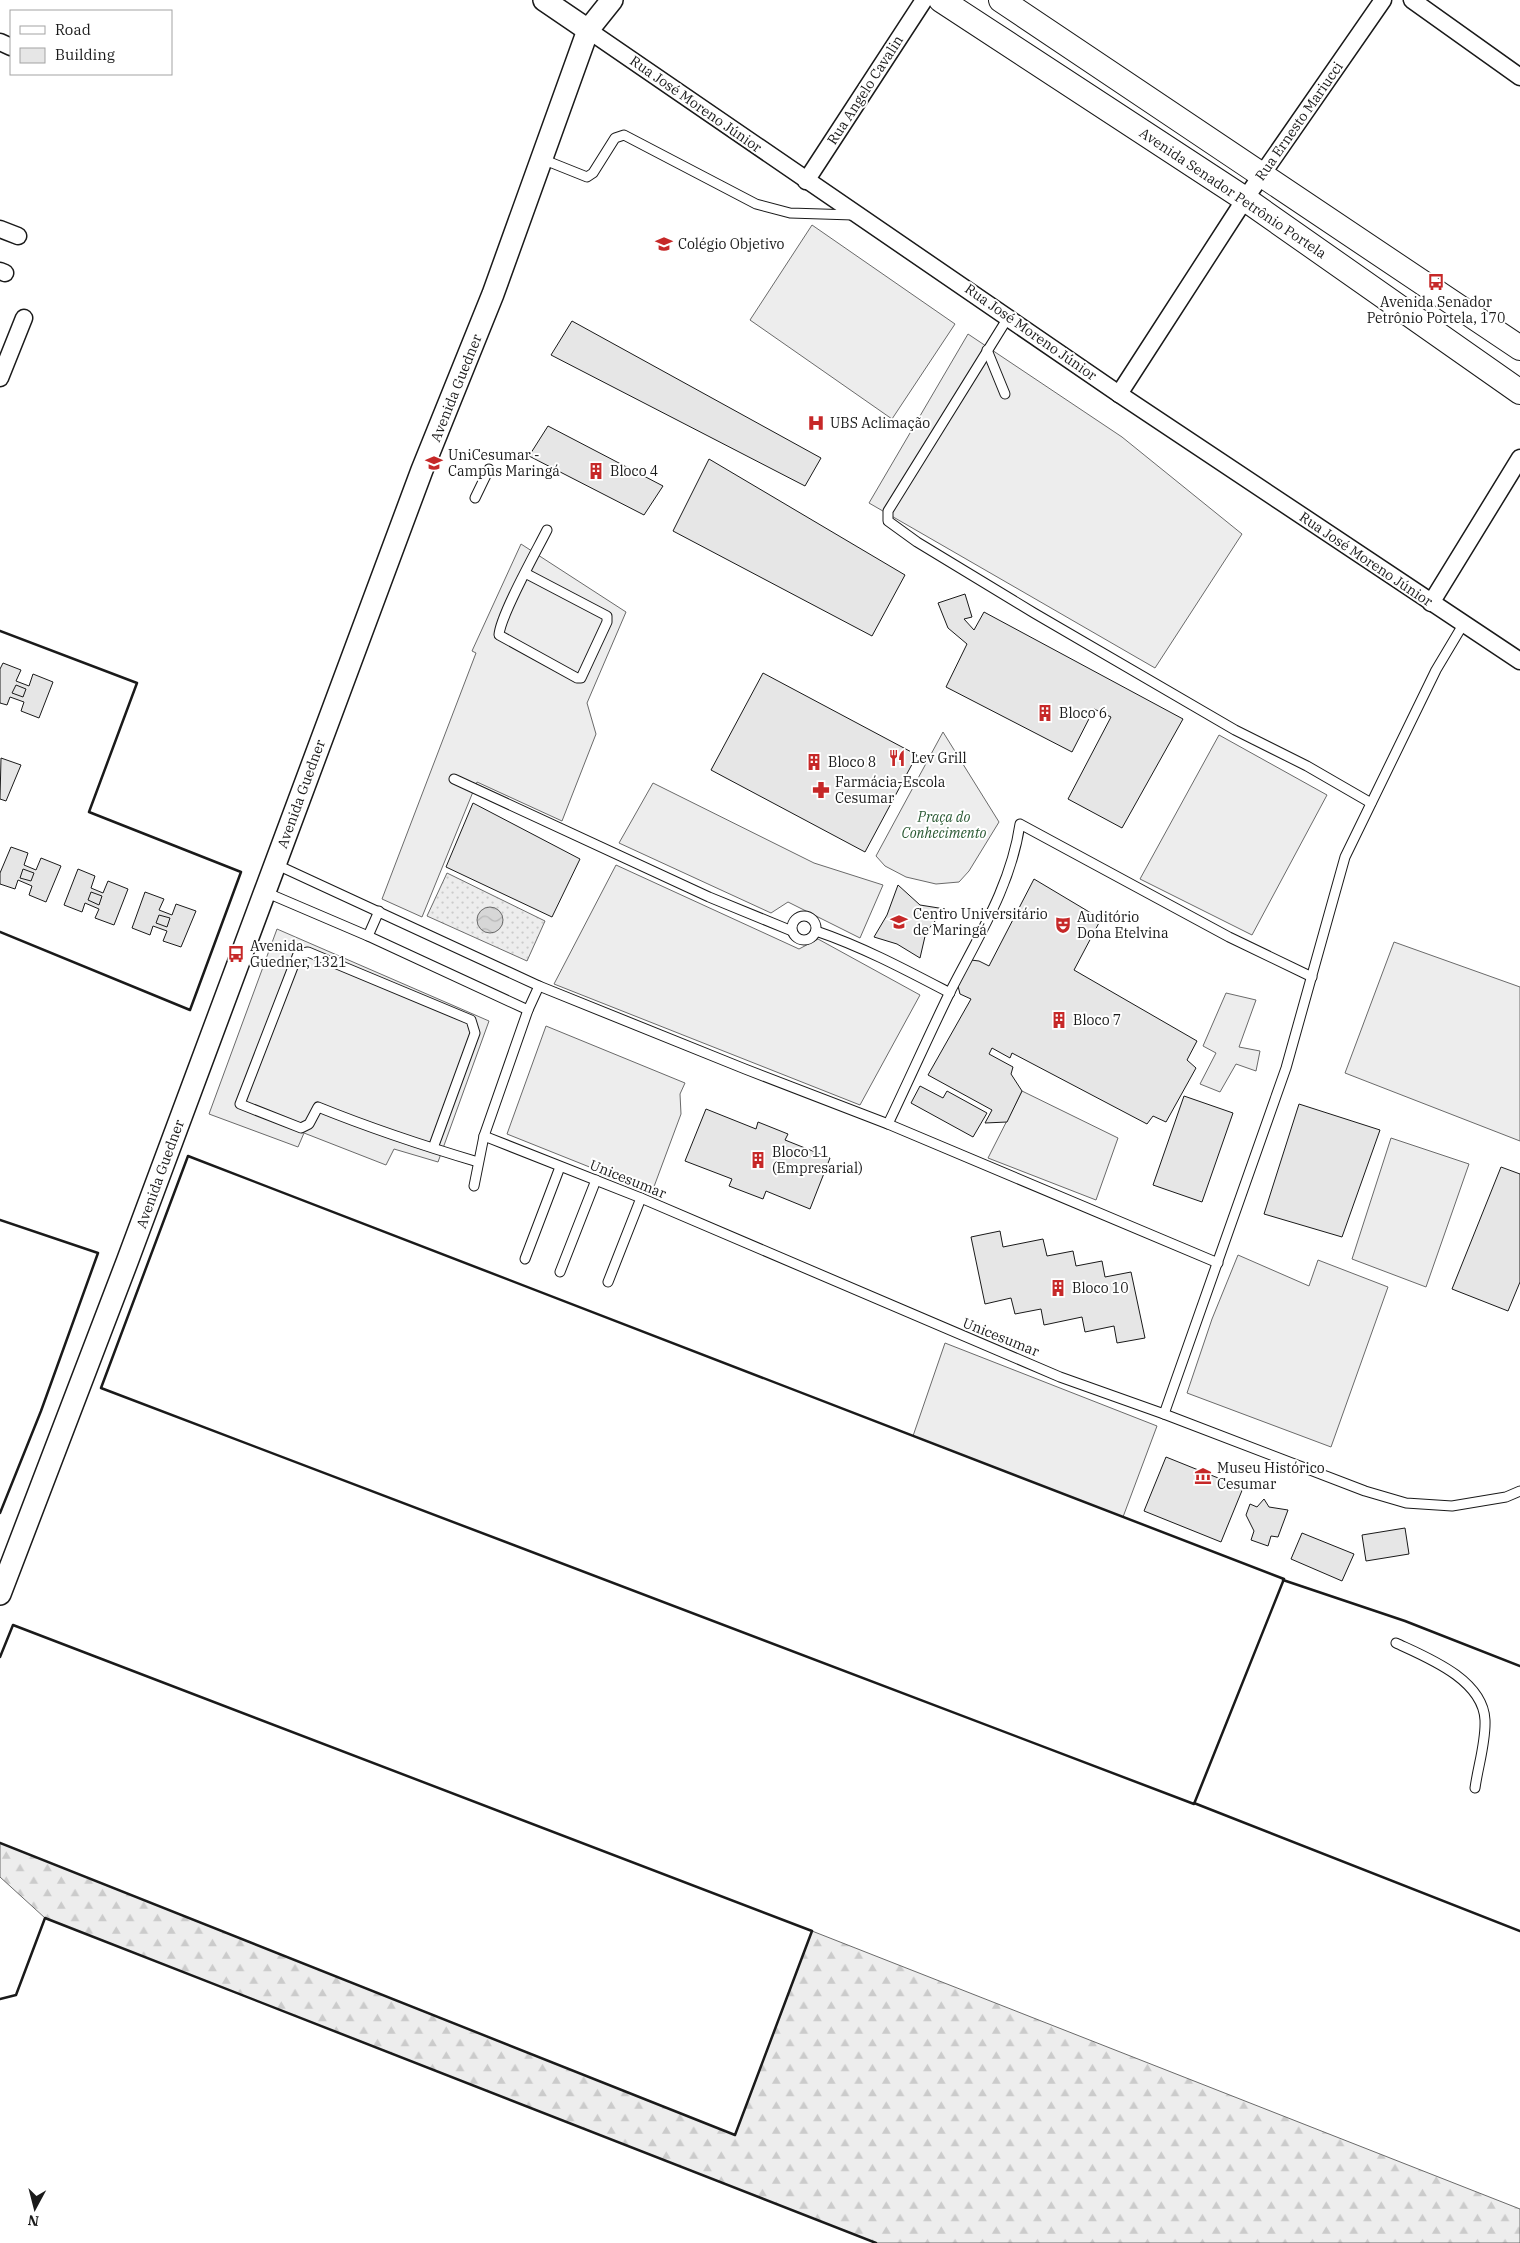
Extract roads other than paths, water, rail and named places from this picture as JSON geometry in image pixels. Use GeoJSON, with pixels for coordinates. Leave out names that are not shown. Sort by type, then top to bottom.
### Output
{"type":"FeatureCollection","features":[{"type":"Feature","properties":{"kind":"main road","name":"Avenida Senador Petrônio Portela"},"geometry":{"type":"LineString","coordinates":[[941,0],[1245,199],[1520,392]]}},
{"type":"Feature","properties":{"kind":"main road"},"geometry":{"type":"LineString","coordinates":[[1001,0],[1520,348]]}},
{"type":"Feature","properties":{"kind":"street","name":"Rua José Moreno Júnior"},"geometry":{"type":"LineString","coordinates":[[544,0],[806,181],[1009,316],[1119,394],[1520,661]]}},
{"type":"Feature","properties":{"kind":"street","name":"Avenida Guedner"},"geometry":{"type":"LineString","coordinates":[[0,1594],[422,470],[493,294],[588,30],[612,0]]}},
{"type":"Feature","properties":{"kind":"street","name":"Rua Angelo Cavalin"},"geometry":{"type":"LineString","coordinates":[[806,181],[924,0]]}},
{"type":"Feature","properties":{"kind":"street","name":"Rua Ernesto Mariucci"},"geometry":{"type":"LineString","coordinates":[[1119,394],[1245,199],[1383,0]]}},
{"type":"Feature","properties":{"kind":"street"},"geometry":{"type":"LineString","coordinates":[[1412,0],[1520,77]]}},
{"type":"Feature","properties":{"kind":"street"},"geometry":{"type":"LineString","coordinates":[[0,229],[18,236]]}},
{"type":"Feature","properties":{"kind":"street"},"geometry":{"type":"LineString","coordinates":[[0,378],[24,318]]}},
{"type":"Feature","properties":{"kind":"street"},"geometry":{"type":"LineString","coordinates":[[1431,603],[1520,458]]}},
{"type":"Feature","properties":{"kind":"lane"},"geometry":{"type":"LineString","coordinates":[[542,159],[588,177],[593,173],[615,138],[624,135],[756,204],[790,213],[857,215]]}},
{"type":"Feature","properties":{"kind":"lane"},"geometry":{"type":"LineString","coordinates":[[1009,316],[888,511],[888,521],[894,527],[954,564],[1227,725],[1307,766],[1371,803]]}},
{"type":"Feature","properties":{"kind":"lane"},"geometry":{"type":"LineString","coordinates":[[987,350],[1005,394]]}},
{"type":"Feature","properties":{"kind":"lane"},"geometry":{"type":"LineString","coordinates":[[475,498],[489,469]]}},
{"type":"Feature","properties":{"kind":"lane"},"geometry":{"type":"LineString","coordinates":[[525,573],[607,616],[607,622],[581,678],[577,678],[499,635],[525,573],[547,530]]}},
{"type":"Feature","properties":{"kind":"lane"},"geometry":{"type":"LineString","coordinates":[[1164,1414],[1286,1068],[1346,856],[1436,670],[1464,623]]}},
{"type":"Feature","properties":{"kind":"lane"},"geometry":{"type":"LineString","coordinates":[[454,778],[700,894],[792,931]]}},
{"type":"Feature","properties":{"kind":"lane"},"geometry":{"type":"LineString","coordinates":[[888,1124],[950,993],[991,916],[1017,849],[1020,824],[1229,937],[1312,977]]}},
{"type":"Feature","properties":{"kind":"lane"},"geometry":{"type":"LineString","coordinates":[[275,864],[539,986],[888,1124],[1218,1263]]}},
{"type":"Feature","properties":{"kind":"lane"},"geometry":{"type":"LineString","coordinates":[[264,892],[368,936],[528,1010]]}},
{"type":"Feature","properties":{"kind":"lane"},"geometry":{"type":"LineString","coordinates":[[368,936],[379,911]]}},
{"type":"Feature","properties":{"kind":"lane"},"geometry":{"type":"LineString","coordinates":[[804,916],[814,921],[816,931],[809,939],[804,940],[794,936],[792,931],[794,921],[804,916]]}},
{"type":"Feature","properties":{"kind":"lane"},"geometry":{"type":"LineString","coordinates":[[816,931],[873,954],[950,993]]}},
{"type":"Feature","properties":{"kind":"lane"},"geometry":{"type":"LineString","coordinates":[[433,1148],[475,1033],[470,1020],[308,952],[298,954],[291,966],[240,1104],[301,1128],[309,1124],[318,1107],[433,1148],[478,1162]]}},
{"type":"Feature","properties":{"kind":"lane"},"geometry":{"type":"LineString","coordinates":[[474,1186],[484,1136],[528,1010],[539,986]]}},
{"type":"Feature","properties":{"kind":"lane","name":"Unicesumar"},"geometry":{"type":"LineString","coordinates":[[484,1136],[642,1198],[1060,1377],[1164,1414],[1365,1491],[1406,1502],[1452,1506],[1506,1497],[1520,1491]]}},
{"type":"Feature","properties":{"kind":"lane"},"geometry":{"type":"LineString","coordinates":[[525,1259],[560,1167]]}},
{"type":"Feature","properties":{"kind":"lane"},"geometry":{"type":"LineString","coordinates":[[560,1272],[596,1180]]}},
{"type":"Feature","properties":{"kind":"lane"},"geometry":{"type":"LineString","coordinates":[[608,1282],[642,1198]]}},
{"type":"Feature","properties":{"kind":"lane"},"geometry":{"type":"LineString","coordinates":[[1396,1643],[1444,1666],[1467,1685],[1480,1703],[1485,1718],[1475,1788]]}},
{"type":"Feature","properties":{"kind":"water"},"geometry":{"type":"Polygon","coordinates":[[[490,907],[500,910],[503,920],[500,930],[490,933],[480,930],[477,920],[480,910],[490,907]]]}},
{"type":"Feature","properties":{"kind":"place","name":"Colégio Objetivo"},"geometry":{"type":"Point","coordinates":[664,244]}},
{"type":"Feature","properties":{"kind":"place","name":"Avenida Senador Petrônio Portela, 170"},"geometry":{"type":"Point","coordinates":[1436,282]}},
{"type":"Feature","properties":{"kind":"place","name":"UBS Aclimação"},"geometry":{"type":"Point","coordinates":[816,423]}},
{"type":"Feature","properties":{"kind":"place","name":"UniCesumar - Campus Maringá"},"geometry":{"type":"Point","coordinates":[434,463]}},
{"type":"Feature","properties":{"kind":"place","name":"Bloco 4"},"geometry":{"type":"Point","coordinates":[596,471]}},
{"type":"Feature","properties":{"kind":"place","name":"Bloco 6"},"geometry":{"type":"Point","coordinates":[1045,713]}},
{"type":"Feature","properties":{"kind":"place","name":"Lev Grill"},"geometry":{"type":"Point","coordinates":[897,758]}},
{"type":"Feature","properties":{"kind":"place","name":"Bloco 8"},"geometry":{"type":"Point","coordinates":[814,762]}},
{"type":"Feature","properties":{"kind":"place","name":"Farmácia-Escola Cesumar"},"geometry":{"type":"Point","coordinates":[821,790]}},
{"type":"Feature","properties":{"kind":"place","name":"Centro Universitário de Maringá"},"geometry":{"type":"Point","coordinates":[899,922]}},
{"type":"Feature","properties":{"kind":"place","name":"Auditório Dona Etelvina"},"geometry":{"type":"Point","coordinates":[1063,925]}},
{"type":"Feature","properties":{"kind":"place","name":"Avenida Guedner, 1321"},"geometry":{"type":"Point","coordinates":[236,954]}},
{"type":"Feature","properties":{"kind":"place","name":"Bloco 7"},"geometry":{"type":"Point","coordinates":[1059,1020]}},
{"type":"Feature","properties":{"kind":"place","name":"Bloco 11 (Empresarial)"},"geometry":{"type":"Point","coordinates":[758,1160]}},
{"type":"Feature","properties":{"kind":"place","name":"Bloco 10"},"geometry":{"type":"Point","coordinates":[1058,1288]}},
{"type":"Feature","properties":{"kind":"place","name":"Museu Histórico Cesumar"},"geometry":{"type":"Point","coordinates":[1203,1476]}},
{"type":"Feature","properties":{"kind":"park label","name":"Praça do Conhecimento"},"geometry":{"type":"Point","coordinates":[944,826]}}]}
